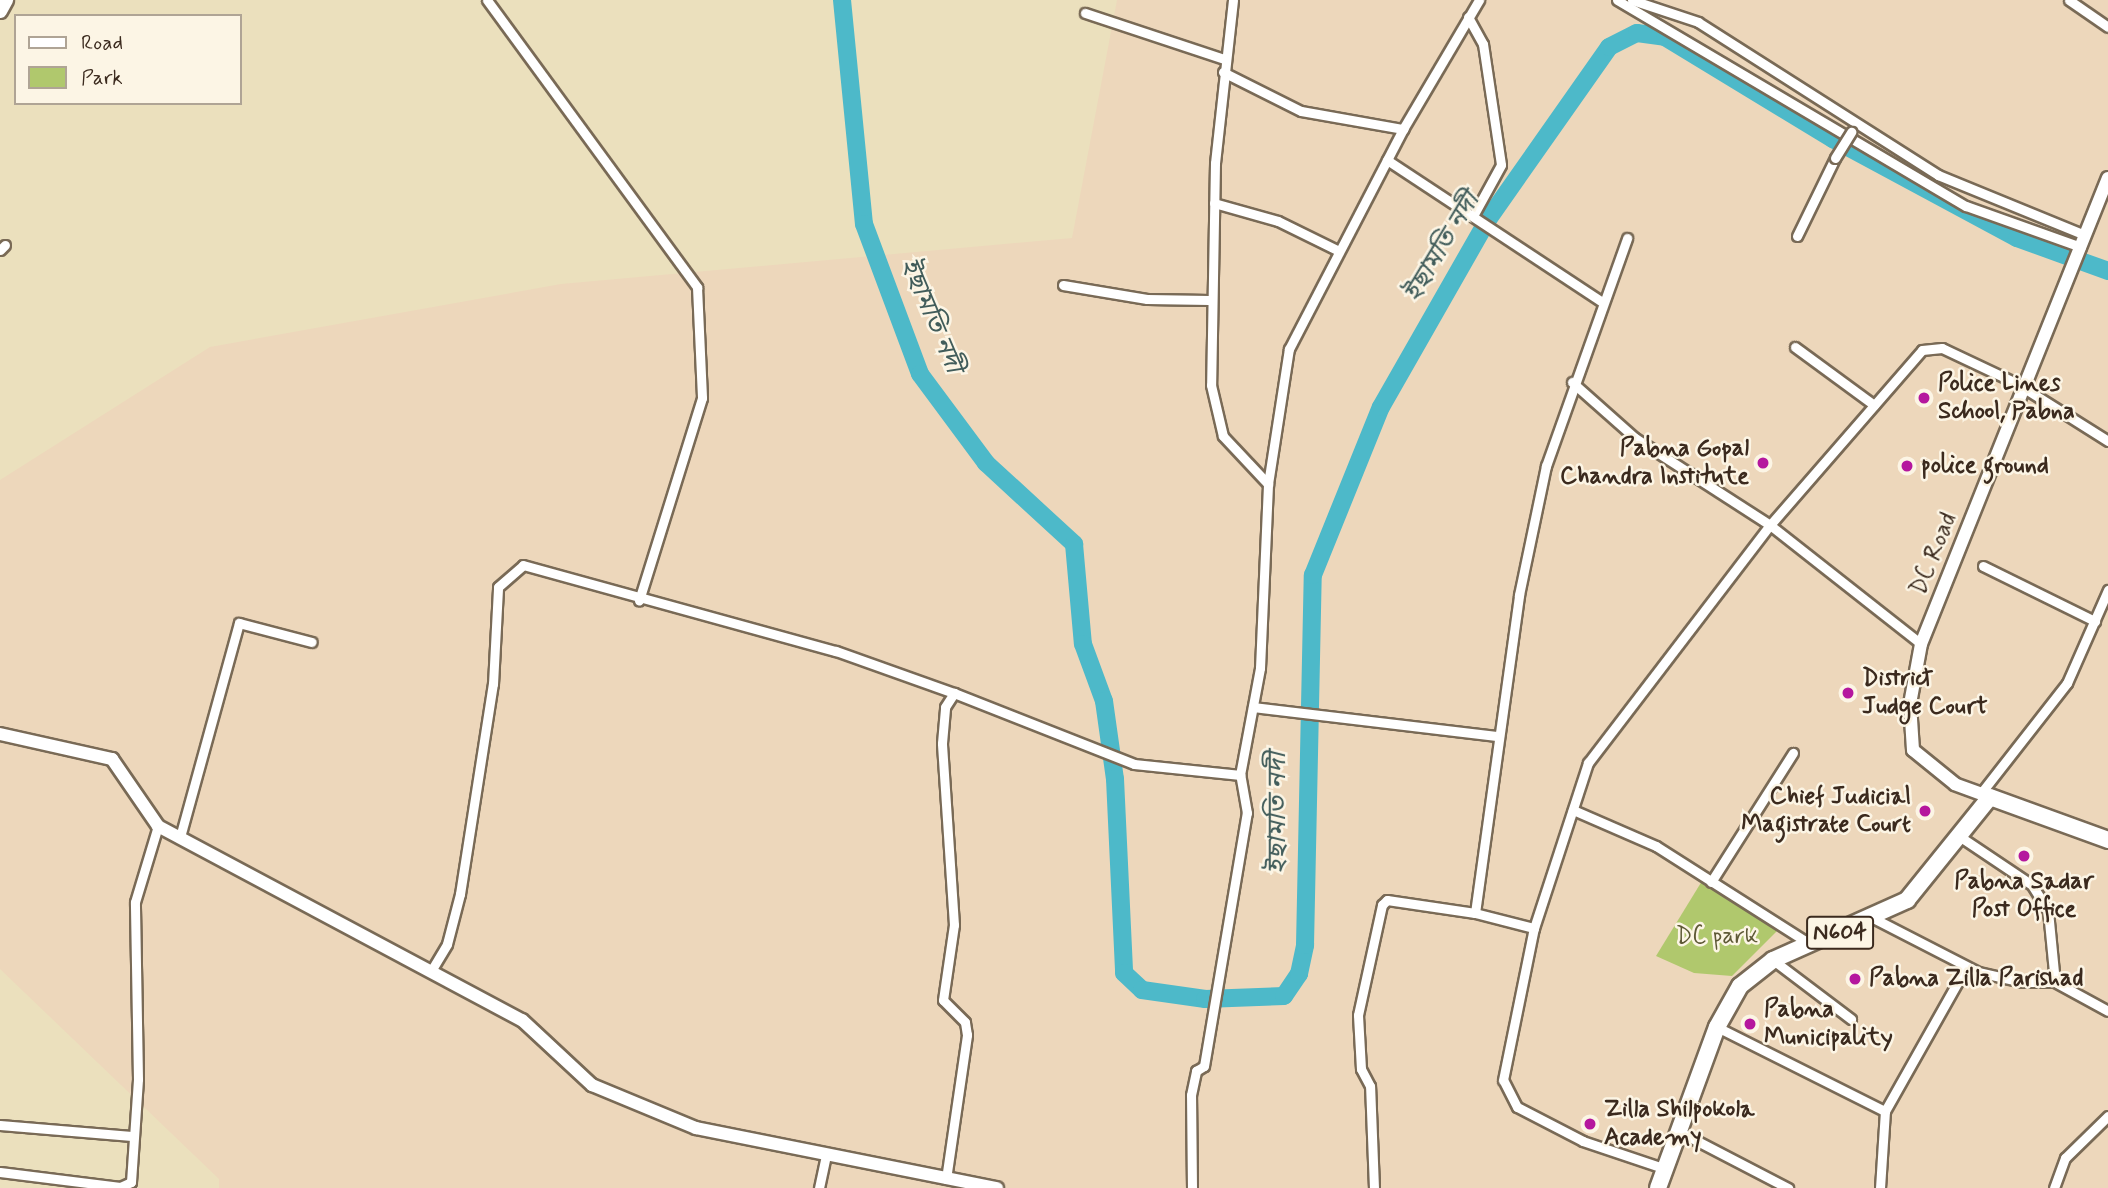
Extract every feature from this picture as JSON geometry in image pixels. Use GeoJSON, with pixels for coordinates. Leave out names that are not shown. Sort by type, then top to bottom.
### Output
{"type":"FeatureCollection","features":[{"type":"Feature","properties":{"kind":"highway","name":"N604"},"geometry":{"type":"LineString","coordinates":[[1658,1188],[1667,1170],[1717,1027],[1740,986],[1773,960],[1875,919],[1907,900],[1959,836],[1986,795]]}},
{"type":"Feature","properties":{"kind":"highway"},"geometry":{"type":"LineString","coordinates":[[1986,795],[2108,840]]}},
{"type":"Feature","properties":{"kind":"main road"},"geometry":{"type":"LineString","coordinates":[[0,11],[6,0]]}},
{"type":"Feature","properties":{"kind":"street"},"geometry":{"type":"LineString","coordinates":[[487,0],[697,287],[702,398],[639,600]]}},
{"type":"Feature","properties":{"kind":"street"},"geometry":{"type":"LineString","coordinates":[[1233,0],[1224,59],[1214,203],[1209,300],[1211,385],[1223,436],[1268,484]]}},
{"type":"Feature","properties":{"kind":"street"},"geometry":{"type":"LineString","coordinates":[[1617,0],[1966,206],[2083,241]]}},
{"type":"Feature","properties":{"kind":"street"},"geometry":{"type":"LineString","coordinates":[[1632,0],[1698,22],[1858,121],[1938,175],[2083,241]]}},
{"type":"Feature","properties":{"kind":"street"},"geometry":{"type":"LineString","coordinates":[[2069,0],[2108,26]]}},
{"type":"Feature","properties":{"kind":"street"},"geometry":{"type":"LineString","coordinates":[[1192,1188],[1191,1096],[1196,1071],[1204,1066],[1211,1006],[1223,969],[1247,814],[1240,775],[1253,707],[1268,484],[1289,349],[1403,129],[1475,1]]}},
{"type":"Feature","properties":{"kind":"street"},"geometry":{"type":"LineString","coordinates":[[1085,13],[1224,59]]}},
{"type":"Feature","properties":{"kind":"street"},"geometry":{"type":"LineString","coordinates":[[1468,17],[1483,44],[1501,165],[1473,216]]}},
{"type":"Feature","properties":{"kind":"street"},"geometry":{"type":"LineString","coordinates":[[1223,72],[1301,111],[1403,129]]}},
{"type":"Feature","properties":{"kind":"street"},"geometry":{"type":"LineString","coordinates":[[1797,236],[1835,158],[1858,121]]}},
{"type":"Feature","properties":{"kind":"street"},"geometry":{"type":"LineString","coordinates":[[1387,160],[1501,232],[1601,301]]}},
{"type":"Feature","properties":{"kind":"street","name":"DC Road"},"geometry":{"type":"LineString","coordinates":[[1986,795],[1955,784],[1913,750],[1910,704],[1921,644],[2021,386],[2070,278],[2108,178]]}},
{"type":"Feature","properties":{"kind":"street"},"geometry":{"type":"LineString","coordinates":[[1214,203],[1278,221],[1339,251]]}},
{"type":"Feature","properties":{"kind":"street"},"geometry":{"type":"LineString","coordinates":[[1475,913],[1498,736],[1527,557],[1572,382],[1627,238]]}},
{"type":"Feature","properties":{"kind":"street"},"geometry":{"type":"LineString","coordinates":[[1063,285],[1147,299],[1209,300]]}},
{"type":"Feature","properties":{"kind":"street"},"geometry":{"type":"LineString","coordinates":[[1667,1170],[1583,1141],[1517,1107],[1507,1094],[1504,1067],[1534,928],[1588,763],[1611,728],[1770,525],[1874,405],[1933,346],[2021,386],[2108,440]]}},
{"type":"Feature","properties":{"kind":"street"},"geometry":{"type":"LineString","coordinates":[[1795,347],[1874,405]]}},
{"type":"Feature","properties":{"kind":"street"},"geometry":{"type":"LineString","coordinates":[[1572,382],[1634,438],[1770,525],[1921,644]]}},
{"type":"Feature","properties":{"kind":"street"},"geometry":{"type":"LineString","coordinates":[[432,971],[447,944],[460,894],[493,684],[501,580],[533,566],[639,600],[797,639],[954,693],[1134,764],[1240,775]]}},
{"type":"Feature","properties":{"kind":"street"},"geometry":{"type":"LineString","coordinates":[[1983,566],[2095,621]]}},
{"type":"Feature","properties":{"kind":"street"},"geometry":{"type":"LineString","coordinates":[[1986,795],[2067,683],[2108,590]]}},
{"type":"Feature","properties":{"kind":"street"},"geometry":{"type":"LineString","coordinates":[[180,837],[239,623],[312,642]]}},
{"type":"Feature","properties":{"kind":"street"},"geometry":{"type":"LineString","coordinates":[[946,1179],[967,1035],[965,1022],[943,1000],[954,925],[942,743],[945,707],[954,693]]}},
{"type":"Feature","properties":{"kind":"street"},"geometry":{"type":"LineString","coordinates":[[1253,707],[1498,736]]}},
{"type":"Feature","properties":{"kind":"street"},"geometry":{"type":"LineString","coordinates":[[0,734],[112,759],[158,826],[522,1020],[592,1085],[696,1128],[997,1188]]}},
{"type":"Feature","properties":{"kind":"street"},"geometry":{"type":"LineString","coordinates":[[1711,882],[1793,753]]}},
{"type":"Feature","properties":{"kind":"street"},"geometry":{"type":"LineString","coordinates":[[1573,810],[1627,831],[1810,944]]}},
{"type":"Feature","properties":{"kind":"street"},"geometry":{"type":"LineString","coordinates":[[0,1172],[126,1186],[132,1174],[136,890],[158,826]]}},
{"type":"Feature","properties":{"kind":"street"},"geometry":{"type":"LineString","coordinates":[[1959,836],[2032,885],[2049,911],[2055,982]]}},
{"type":"Feature","properties":{"kind":"street"},"geometry":{"type":"LineString","coordinates":[[1374,1188],[1370,1086],[1361,1069],[1359,1014],[1380,911],[1387,900],[1475,913],[1534,928]]}},
{"type":"Feature","properties":{"kind":"street"},"geometry":{"type":"LineString","coordinates":[[1875,919],[1966,967],[2022,982],[2055,982],[2108,1011]]}},
{"type":"Feature","properties":{"kind":"street"},"geometry":{"type":"LineString","coordinates":[[1773,960],[1851,1019]]}},
{"type":"Feature","properties":{"kind":"street"},"geometry":{"type":"LineString","coordinates":[[1880,1188],[1885,1111],[1966,967]]}},
{"type":"Feature","properties":{"kind":"street"},"geometry":{"type":"LineString","coordinates":[[1717,1027],[1885,1111]]}},
{"type":"Feature","properties":{"kind":"street"},"geometry":{"type":"LineString","coordinates":[[2054,1188],[2065,1158],[2108,1116]]}},
{"type":"Feature","properties":{"kind":"street"},"geometry":{"type":"LineString","coordinates":[[0,1125],[132,1136]]}},
{"type":"Feature","properties":{"kind":"street"},"geometry":{"type":"LineString","coordinates":[[1680,1132],[1788,1188]]}},
{"type":"Feature","properties":{"kind":"street"},"geometry":{"type":"LineString","coordinates":[[819,1188],[826,1156]]}},
{"type":"Feature","properties":{"kind":"shaded area"},"geometry":{"type":"Polygon","coordinates":[[[1117,0],[2108,0],[2108,1188],[219,1188],[219,1179],[0,969],[0,480],[210,347],[561,284],[1072,238],[1117,0]]]}},
{"type":"Feature","properties":{"kind":"green space","name":"DC park"},"geometry":{"type":"Polygon","coordinates":[[[1702,881],[1777,931],[1732,976],[1694,973],[1656,956],[1702,881]]]}},
{"type":"Feature","properties":{"kind":"waterway","name":"ইছামতি নদী"},"geometry":{"type":"LineString","coordinates":[[842,0],[864,224],[920,374],[986,463],[1074,544],[1083,644],[1104,701],[1115,779],[1124,973],[1142,990],[1205,999],[1284,996],[1299,974],[1305,945],[1313,575],[1381,407],[1489,218],[1609,47],[1637,33],[1665,37],[1833,139],[2017,238],[2108,271]]}},
{"type":"Feature","properties":{"kind":"place","name":"Police Lines School, Pabna"},"geometry":{"type":"Point","coordinates":[1924,398]}},
{"type":"Feature","properties":{"kind":"place","name":"Pabna Gopal Chandra Institute"},"geometry":{"type":"Point","coordinates":[1763,463]}},
{"type":"Feature","properties":{"kind":"place","name":"police ground"},"geometry":{"type":"Point","coordinates":[1907,466]}},
{"type":"Feature","properties":{"kind":"place","name":"District Judge Court"},"geometry":{"type":"Point","coordinates":[1848,693]}},
{"type":"Feature","properties":{"kind":"place","name":"Chief Judicial Magistrate Court"},"geometry":{"type":"Point","coordinates":[1925,811]}},
{"type":"Feature","properties":{"kind":"place","name":"Pabna Sadar Post Office"},"geometry":{"type":"Point","coordinates":[2024,856]}},
{"type":"Feature","properties":{"kind":"place","name":"Pabna Zilla Parishad"},"geometry":{"type":"Point","coordinates":[1855,979]}},
{"type":"Feature","properties":{"kind":"place","name":"Pabna Municipality"},"geometry":{"type":"Point","coordinates":[1750,1024]}},
{"type":"Feature","properties":{"kind":"place","name":"Zilla Shilpokola Academy"},"geometry":{"type":"Point","coordinates":[1590,1124]}}]}
